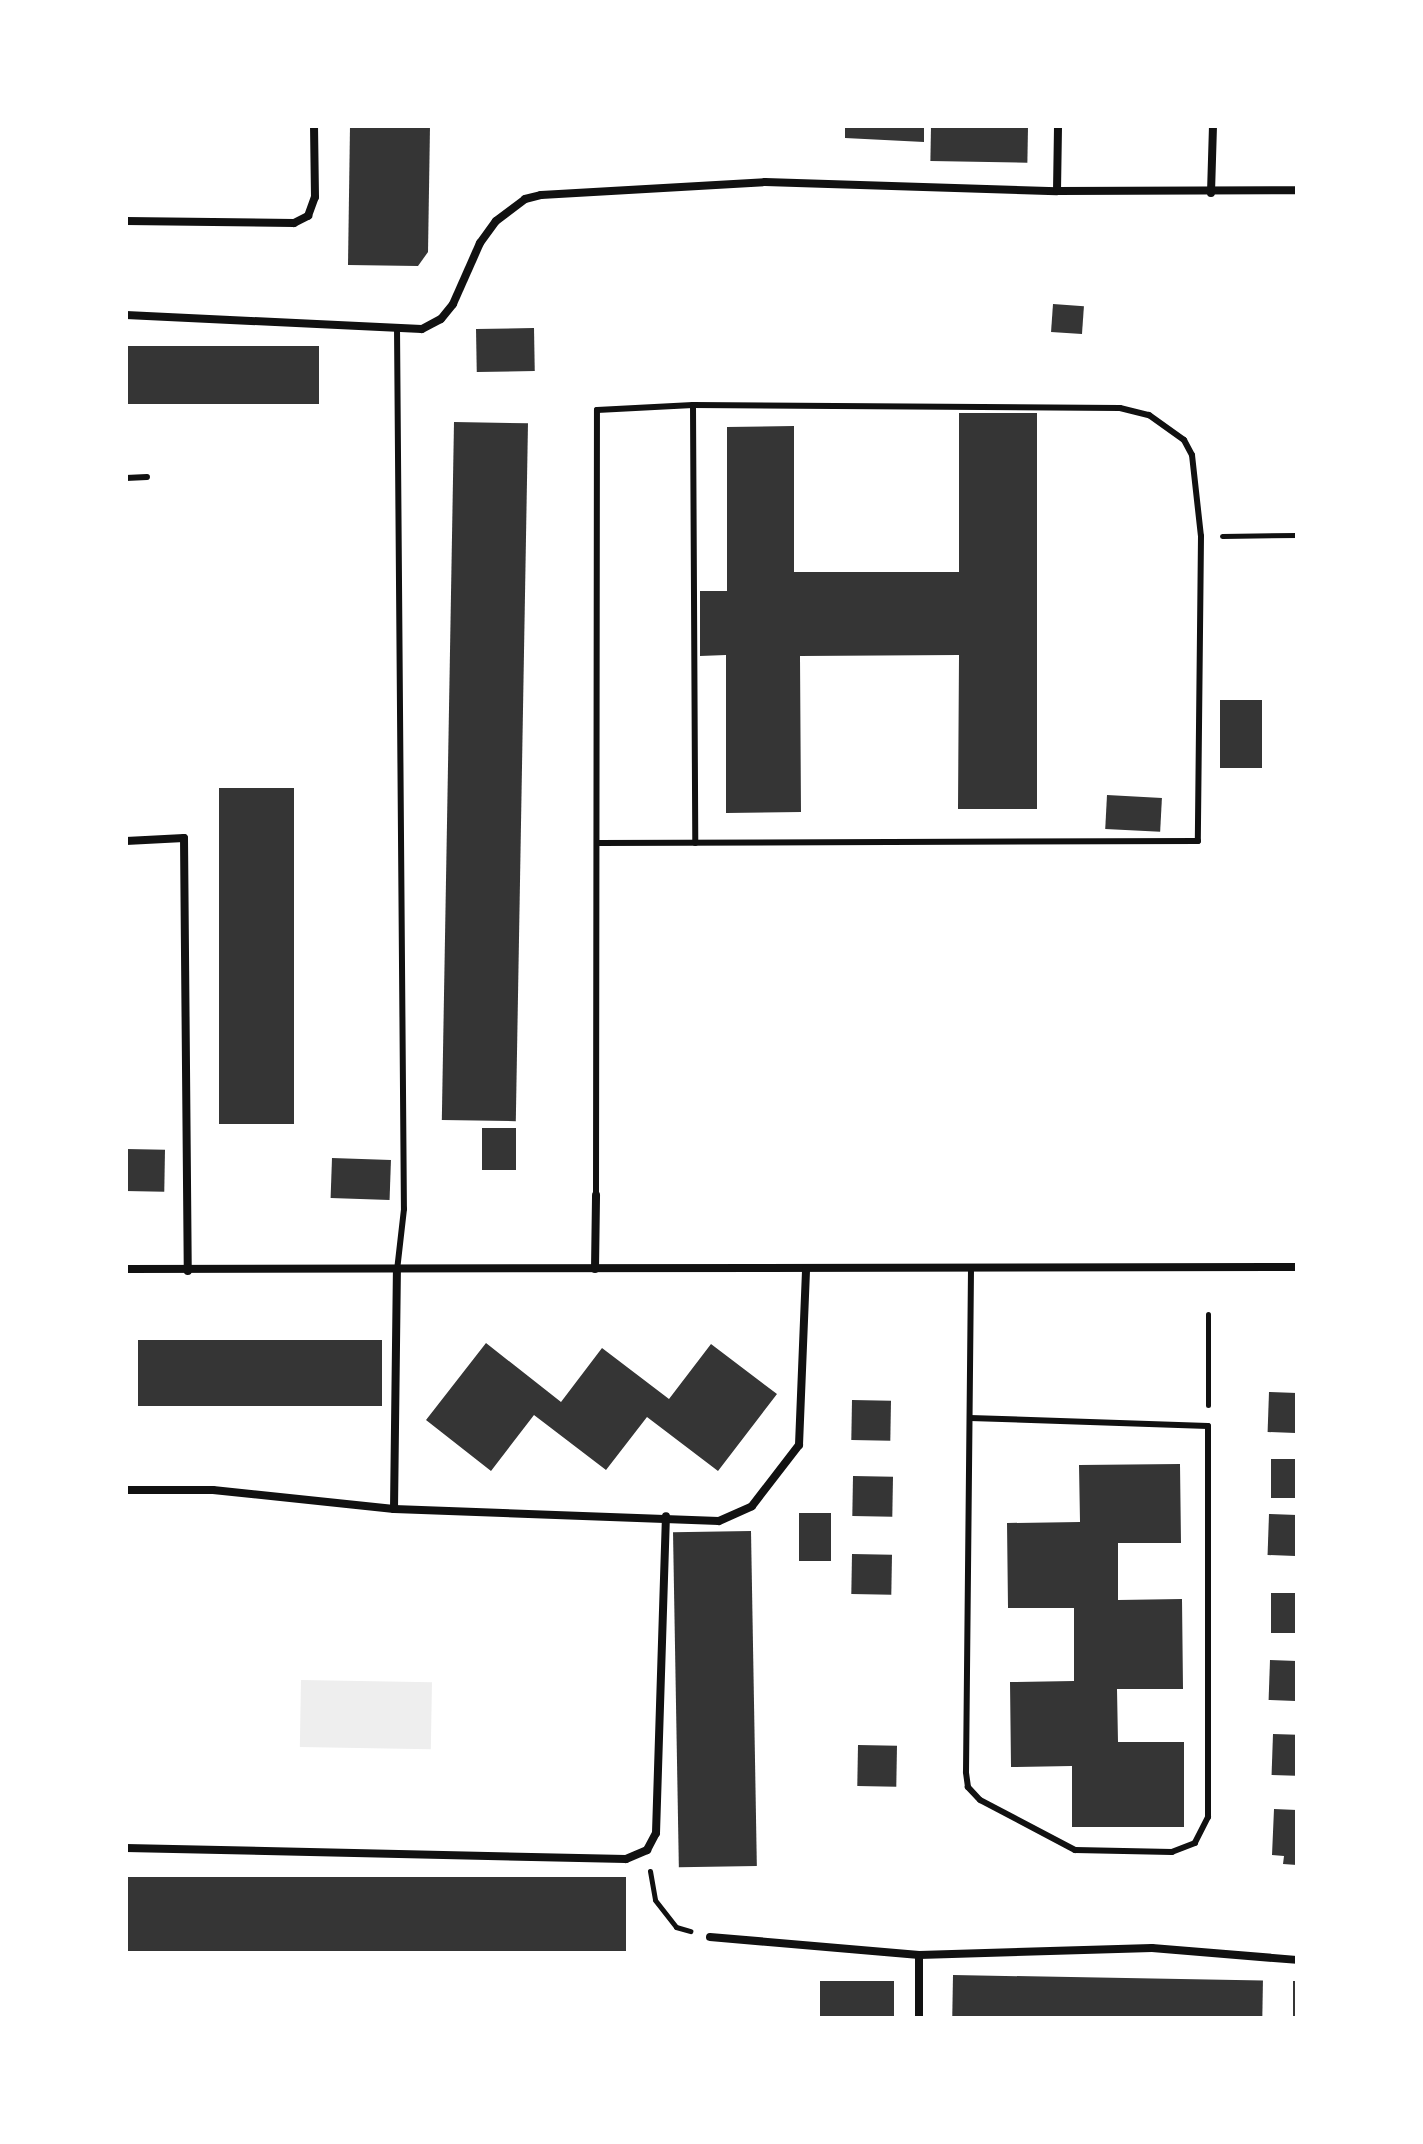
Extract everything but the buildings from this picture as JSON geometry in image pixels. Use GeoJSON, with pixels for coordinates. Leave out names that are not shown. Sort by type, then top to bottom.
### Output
{"type":"FeatureCollection","features":[{"type":"Feature","properties":{"kind":"street"},"geometry":{"type":"LineString","coordinates":[[126,221],[294,223],[308,216],[315,197],[314,126]]}},
{"type":"Feature","properties":{"kind":"street"},"geometry":{"type":"LineString","coordinates":[[1057,191],[1058,126]]}},
{"type":"Feature","properties":{"kind":"street"},"geometry":{"type":"LineString","coordinates":[[1211,193],[1213,126]]}},
{"type":"Feature","properties":{"kind":"street"},"geometry":{"type":"LineString","coordinates":[[126,315],[422,329],[441,319],[496,221],[525,199],[541,195],[765,182],[1057,191],[1211,193],[1297,190]]}},
{"type":"Feature","properties":{"kind":"street"},"geometry":{"type":"LineString","coordinates":[[126,841],[184,838],[188,1271]]}},
{"type":"Feature","properties":{"kind":"street"},"geometry":{"type":"LineString","coordinates":[[595,1269],[596,1195]]}},
{"type":"Feature","properties":{"kind":"street"},"geometry":{"type":"LineString","coordinates":[[126,1269],[1297,1267]]}},
{"type":"Feature","properties":{"kind":"street"},"geometry":{"type":"LineString","coordinates":[[126,1490],[213,1490],[394,1509],[666,1516],[719,1521],[752,1506],[799,1445],[806,1269]]}},
{"type":"Feature","properties":{"kind":"street"},"geometry":{"type":"LineString","coordinates":[[394,1509],[397,1270]]}},
{"type":"Feature","properties":{"kind":"street"},"geometry":{"type":"LineString","coordinates":[[126,1848],[626,1859],[647,1850],[656,1833],[666,1516]]}},
{"type":"Feature","properties":{"kind":"street"},"geometry":{"type":"LineString","coordinates":[[710,1937],[919,1955],[1152,1948],[1297,1960]]}},
{"type":"Feature","properties":{"kind":"street"},"geometry":{"type":"LineString","coordinates":[[919,1955],[919,2018]]}},
{"type":"Feature","properties":{"kind":"lane"},"geometry":{"type":"LineString","coordinates":[[397,327],[404,1209],[397,1270]]}},
{"type":"Feature","properties":{"kind":"lane"},"geometry":{"type":"LineString","coordinates":[[693,405],[695,843]]}},
{"type":"Feature","properties":{"kind":"lane"},"geometry":{"type":"LineString","coordinates":[[596,1195],[599,843],[597,410],[693,405],[1120,408],[1149,415],[1173,429],[1192,455],[1201,536],[1198,841],[599,843]]}},
{"type":"Feature","properties":{"kind":"lane"},"geometry":{"type":"LineString","coordinates":[[126,478],[147,477]]}},
{"type":"Feature","properties":{"kind":"lane"},"geometry":{"type":"LineString","coordinates":[[970,1418],[1208,1426],[1208,1817],[1195,1843],[1172,1852],[1075,1850],[980,1800],[968,1787],[970,1418],[971,1268]]}},
{"type":"Feature","properties":{"kind":"path"},"geometry":{"type":"LineString","coordinates":[[1201,536],[1297,535]]}},
{"type":"Feature","properties":{"kind":"path"},"geometry":{"type":"LineString","coordinates":[[1208,1314],[1208,1426]]}},
{"type":"Feature","properties":{"kind":"path"},"geometry":{"type":"LineString","coordinates":[[647,1850],[655,1900],[676,1927],[710,1937]]}},
{"type":"Feature","properties":{"kind":"shaded area"},"geometry":{"type":"Polygon","coordinates":[[[301,1680],[432,1682],[431,1749],[300,1747],[301,1680]]]}}]}
